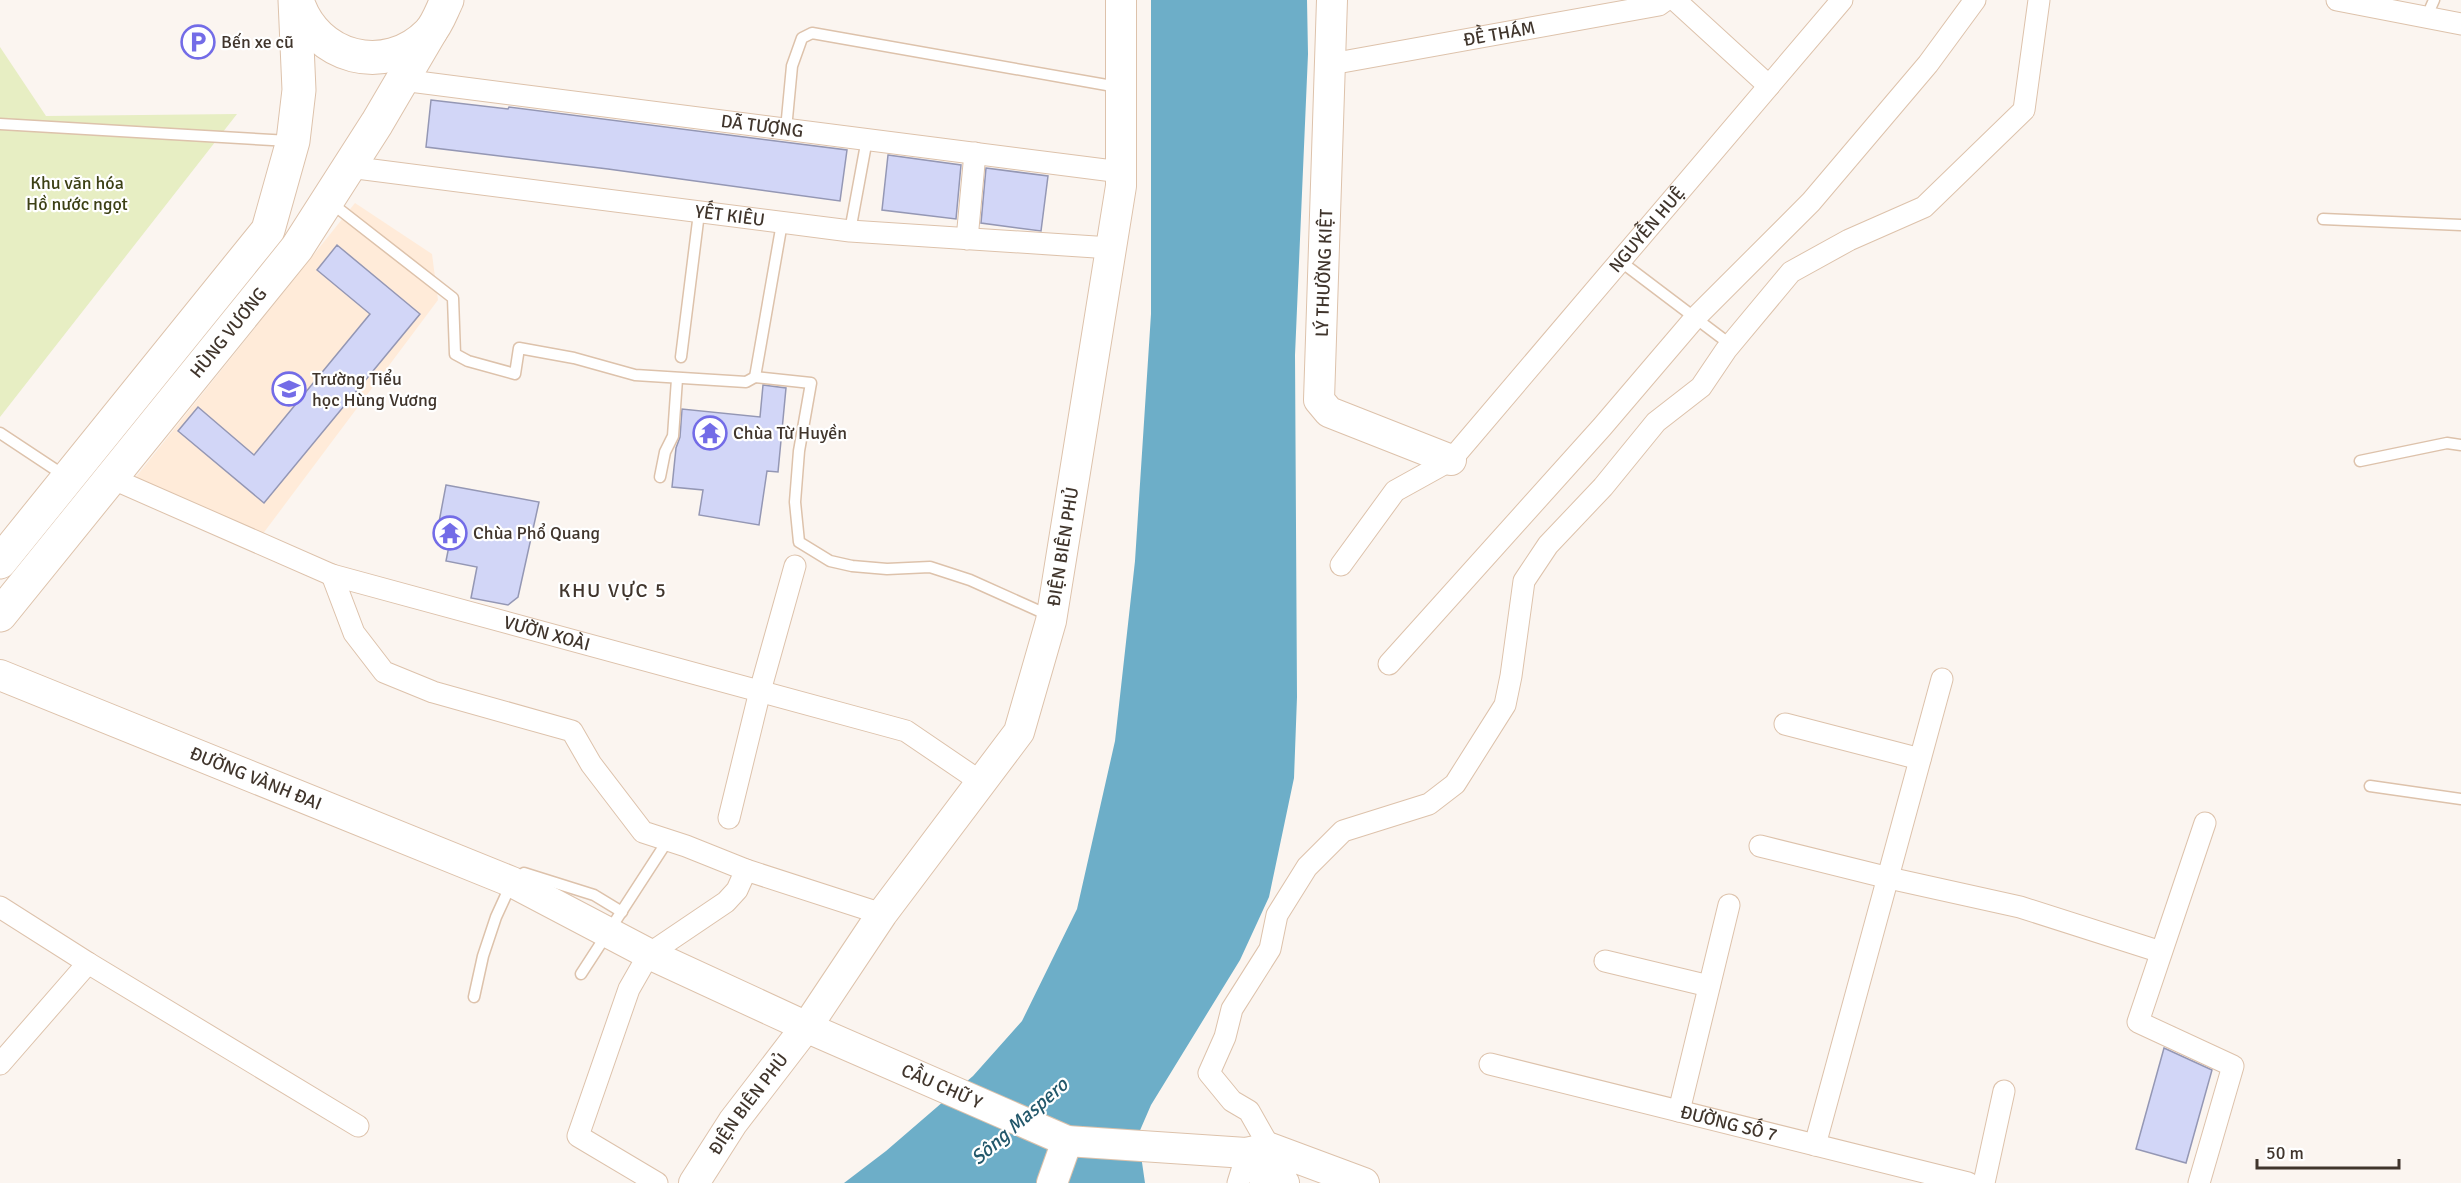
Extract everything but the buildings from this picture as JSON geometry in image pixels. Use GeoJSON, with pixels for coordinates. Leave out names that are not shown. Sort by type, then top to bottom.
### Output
{"type":"FeatureCollection","features":[{"type":"Feature","properties":{"kind":"main road"},"geometry":{"type":"LineString","coordinates":[[296,0],[302,15],[316,36],[337,50],[362,58],[388,57],[412,47],[431,31]]}},
{"type":"Feature","properties":{"kind":"main road","name":"HÙNG VƯƠNG"},"geometry":{"type":"LineString","coordinates":[[0,562],[268,230],[293,141],[299,90],[296,0]]}},
{"type":"Feature","properties":{"kind":"main road","name":"HÙNG VƯƠNG"},"geometry":{"type":"LineString","coordinates":[[0,615],[297,248],[402,80],[447,0]]}},
{"type":"Feature","properties":{"kind":"street","name":"ĐIỆN BIÊN PHỦ"},"geometry":{"type":"LineString","coordinates":[[694,1183],[733,1122],[808,1027],[882,914],[1019,732],[1051,616],[1112,248],[1121,172],[1121,0]]}},
{"type":"Feature","properties":{"kind":"street","name":"LÝ THƯỜNG KIỆT"},"geometry":{"type":"LineString","coordinates":[[1332,0],[1319,400],[1329,412],[1451,460]]}},
{"type":"Feature","properties":{"kind":"street","name":"ĐỀ THÁM"},"geometry":{"type":"LineString","coordinates":[[1331,64],[1659,5],[1666,0]]}},
{"type":"Feature","properties":{"kind":"street"},"geometry":{"type":"LineString","coordinates":[[1675,0],[1769,86]]}},
{"type":"Feature","properties":{"kind":"street","name":"NGUYỄN HUỆ"},"geometry":{"type":"LineString","coordinates":[[1451,460],[1842,0]]}},
{"type":"Feature","properties":{"kind":"street"},"geometry":{"type":"LineString","coordinates":[[1389,664],[1602,427],[1695,318],[1810,202],[1928,64],[1975,0]]}},
{"type":"Feature","properties":{"kind":"street"},"geometry":{"type":"LineString","coordinates":[[1260,1169],[1249,1111],[1232,1101],[1209,1073],[1225,1037],[1232,1009],[1270,949],[1277,915],[1307,867],[1344,831],[1429,804],[1455,784],[1505,705],[1524,581],[1548,546],[1603,487],[1656,422],[1701,387],[1731,345],[1791,272],[1849,240],[1924,207],[2024,110],[2039,0]]}},
{"type":"Feature","properties":{"kind":"street"},"geometry":{"type":"LineString","coordinates":[[2337,0],[2430,8],[2461,24]]}},
{"type":"Feature","properties":{"kind":"street","name":"DÃ TƯỢNG"},"geometry":{"type":"LineString","coordinates":[[402,80],[1121,172]]}},
{"type":"Feature","properties":{"kind":"street"},"geometry":{"type":"LineString","coordinates":[[967,239],[975,153]]}},
{"type":"Feature","properties":{"kind":"street","name":"YẾT KIÊU"},"geometry":{"type":"LineString","coordinates":[[349,167],[849,231],[1112,248]]}},
{"type":"Feature","properties":{"kind":"street"},"geometry":{"type":"LineString","coordinates":[[268,230],[297,248]]}},
{"type":"Feature","properties":{"kind":"street"},"geometry":{"type":"LineString","coordinates":[[1341,565],[1395,491],[1451,460]]}},
{"type":"Feature","properties":{"kind":"street","name":"VƯỜN XOÀI"},"geometry":{"type":"LineString","coordinates":[[111,478],[332,575],[906,731],[981,782]]}},
{"type":"Feature","properties":{"kind":"street"},"geometry":{"type":"LineString","coordinates":[[729,818],[760,691],[795,566]]}},
{"type":"Feature","properties":{"kind":"street"},"geometry":{"type":"LineString","coordinates":[[332,575],[354,633],[384,672],[433,692],[572,731],[591,764],[643,832],[746,870],[882,914]]}},
{"type":"Feature","properties":{"kind":"street","name":"ĐƯỜNG VÀNH ĐAI"},"geometry":{"type":"LineString","coordinates":[[0,675],[615,922],[649,954]]}},
{"type":"Feature","properties":{"kind":"street"},"geometry":{"type":"LineString","coordinates":[[1815,1145],[1942,679]]}},
{"type":"Feature","properties":{"kind":"street"},"geometry":{"type":"LineString","coordinates":[[1785,724],[1920,759]]}},
{"type":"Feature","properties":{"kind":"street"},"geometry":{"type":"LineString","coordinates":[[2199,1183],[2233,1066],[2138,1022],[2205,823]]}},
{"type":"Feature","properties":{"kind":"street"},"geometry":{"type":"LineString","coordinates":[[1760,846],[2020,907],[2161,952]]}},
{"type":"Feature","properties":{"kind":"street"},"geometry":{"type":"LineString","coordinates":[[657,1183],[578,1136],[629,989],[649,954],[726,902],[737,890],[746,870]]}},
{"type":"Feature","properties":{"kind":"street"},"geometry":{"type":"LineString","coordinates":[[1679,1111],[1729,905]]}},
{"type":"Feature","properties":{"kind":"street"},"geometry":{"type":"LineString","coordinates":[[0,907],[88,963],[358,1126]]}},
{"type":"Feature","properties":{"kind":"street","name":"CẦU CHỮ Y"},"geometry":{"type":"LineString","coordinates":[[649,954],[1067,1141],[1364,1183]]}},
{"type":"Feature","properties":{"kind":"street"},"geometry":{"type":"LineString","coordinates":[[1605,961],[1709,986]]}},
{"type":"Feature","properties":{"kind":"street"},"geometry":{"type":"LineString","coordinates":[[0,1064],[88,963]]}},
{"type":"Feature","properties":{"kind":"street","name":"ĐƯỜNG SỐ 7"},"geometry":{"type":"LineString","coordinates":[[1490,1064],[1968,1183]]}},
{"type":"Feature","properties":{"kind":"street"},"geometry":{"type":"LineString","coordinates":[[1984,1183],[2004,1091]]}},
{"type":"Feature","properties":{"kind":"street"},"geometry":{"type":"LineString","coordinates":[[1052,1183],[1067,1141]]}},
{"type":"Feature","properties":{"kind":"lane"},"geometry":{"type":"LineString","coordinates":[[786,129],[792,66],[802,38],[812,33],[1121,87]]}},
{"type":"Feature","properties":{"kind":"lane"},"geometry":{"type":"LineString","coordinates":[[0,124],[293,141]]}},
{"type":"Feature","properties":{"kind":"lane"},"geometry":{"type":"LineString","coordinates":[[849,231],[867,139]]}},
{"type":"Feature","properties":{"kind":"lane"},"geometry":{"type":"LineString","coordinates":[[328,200],[453,298],[455,354],[468,361],[515,374],[519,348],[574,358],[635,375],[746,382],[755,377],[811,383],[799,451],[795,502],[799,542],[830,561],[852,566],[887,569],[930,567],[970,580],[1051,616]]}},
{"type":"Feature","properties":{"kind":"lane"},"geometry":{"type":"LineString","coordinates":[[681,357],[699,213]]}},
{"type":"Feature","properties":{"kind":"lane"},"geometry":{"type":"LineString","coordinates":[[2323,219],[2461,225]]}},
{"type":"Feature","properties":{"kind":"lane"},"geometry":{"type":"LineString","coordinates":[[755,377],[782,223]]}},
{"type":"Feature","properties":{"kind":"lane"},"geometry":{"type":"LineString","coordinates":[[1620,261],[1731,345]]}},
{"type":"Feature","properties":{"kind":"lane"},"geometry":{"type":"LineString","coordinates":[[660,477],[665,452],[673,436],[677,379]]}},
{"type":"Feature","properties":{"kind":"lane"},"geometry":{"type":"LineString","coordinates":[[0,433],[68,478]]}},
{"type":"Feature","properties":{"kind":"lane"},"geometry":{"type":"LineString","coordinates":[[2360,461],[2447,443],[2461,445]]}},
{"type":"Feature","properties":{"kind":"lane"},"geometry":{"type":"LineString","coordinates":[[2370,786],[2461,799]]}},
{"type":"Feature","properties":{"kind":"lane"},"geometry":{"type":"LineString","coordinates":[[581,974],[668,840]]}},
{"type":"Feature","properties":{"kind":"lane"},"geometry":{"type":"LineString","coordinates":[[474,997],[483,956],[512,882]]}},
{"type":"Feature","properties":{"kind":"shaded area","name":"Trường Tiểu học Hùng Vương"},"geometry":{"type":"Polygon","coordinates":[[[355,203],[432,254],[438,300],[262,535],[135,478],[355,203]]]}},
{"type":"Feature","properties":{"kind":"green space","name":"Khu văn hóa Hồ nước ngọt"},"geometry":{"type":"Polygon","coordinates":[[[0,47],[46,116],[237,114],[0,417],[0,47]]]}},
{"type":"Feature","properties":{"kind":"water","name":"Sông Maspero"},"geometry":{"type":"Polygon","coordinates":[[[1151,0],[1307,0],[1308,54],[1295,355],[1297,697],[1294,778],[1269,897],[1240,960],[1151,1105],[1138,1135],[1145,1183],[844,1183],[886,1151],[973,1076],[1022,1021],[1077,909],[1115,741],[1135,561],[1151,314],[1151,0]]]}},
{"type":"Feature","properties":{"kind":"place","name":"Bến xe cũ"},"geometry":{"type":"Point","coordinates":[198,42]}},
{"type":"Feature","properties":{"kind":"place","name":"Trường Tiểu học Hùng Vương"},"geometry":{"type":"Point","coordinates":[289,389]}},
{"type":"Feature","properties":{"kind":"place","name":"Chùa Từ Huyền"},"geometry":{"type":"Point","coordinates":[710,433]}},
{"type":"Feature","properties":{"kind":"place","name":"Chùa Phổ Quang"},"geometry":{"type":"Point","coordinates":[450,533]}},
{"type":"Feature","properties":{"kind":"district","name":"KHU VỰC 5"},"geometry":{"type":"Point","coordinates":[613,590]}}]}
